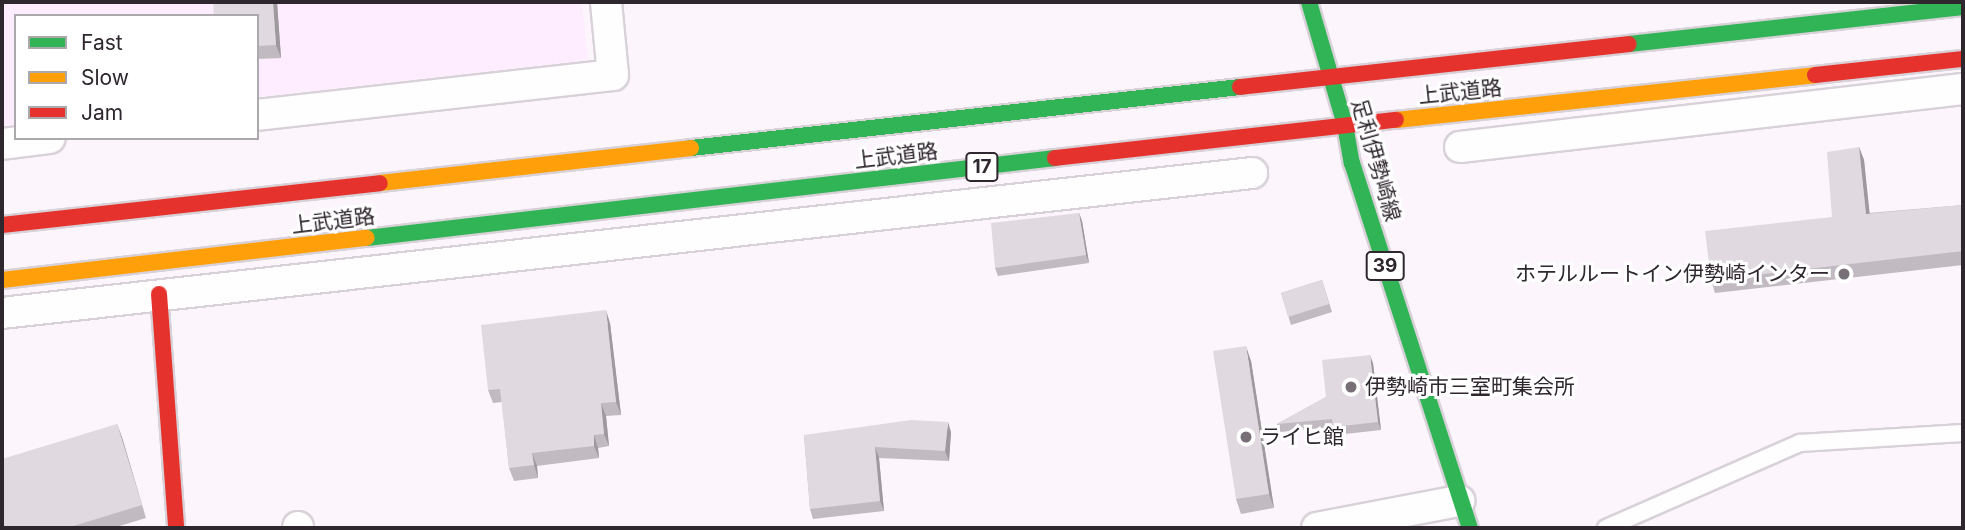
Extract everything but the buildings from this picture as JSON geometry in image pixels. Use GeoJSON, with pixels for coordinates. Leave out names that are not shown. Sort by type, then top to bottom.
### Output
{"type":"FeatureCollection","features":[{"type":"Feature","properties":{"kind":"main road","name":"足利伊勢崎線"},"geometry":{"type":"LineString","coordinates":[[1310,2],[1345,125],[1352,163],[1465,515]]}},
{"type":"Feature","properties":{"kind":"main road","name":"上武道路"},"geometry":{"type":"LineString","coordinates":[[2,225],[1963,7]]}},
{"type":"Feature","properties":{"kind":"main road","name":"上武道路"},"geometry":{"type":"LineString","coordinates":[[2,281],[1345,125],[1963,59]]}},
{"type":"Feature","properties":{"kind":"main road"},"geometry":{"type":"LineString","coordinates":[[159,294],[176,528]]}},
{"type":"Feature","properties":{"kind":"street"},"geometry":{"type":"LineString","coordinates":[[259,115],[613,75],[606,2]]}},
{"type":"Feature","properties":{"kind":"street"},"geometry":{"type":"LineString","coordinates":[[1709,86],[1759,112]]}},
{"type":"Feature","properties":{"kind":"street"},"geometry":{"type":"LineString","coordinates":[[1460,147],[1963,89]]}},
{"type":"Feature","properties":{"kind":"street"},"geometry":{"type":"LineString","coordinates":[[2,144],[34,140]]}},
{"type":"Feature","properties":{"kind":"street"},"geometry":{"type":"LineString","coordinates":[[974,205],[1019,163]]}},
{"type":"Feature","properties":{"kind":"street"},"geometry":{"type":"LineString","coordinates":[[2,313],[1252,173]]}},
{"type":"Feature","properties":{"kind":"street"},"geometry":{"type":"LineString","coordinates":[[1317,528],[1465,515]]}},
{"type":"Feature","properties":{"kind":"lane"},"geometry":{"type":"LineString","coordinates":[[1606,528],[1800,443],[1963,433]]}},
{"type":"Feature","properties":{"kind":"shaded area"},"geometry":{"type":"Polygon","coordinates":[[[2,2],[582,2],[588,60],[259,97],[259,14],[14,14],[14,124],[2,125],[2,2]]]}},
{"type":"Feature","properties":{"kind":"traffic: fast"},"geometry":{"type":"LineString","coordinates":[[1309,2],[1345,125],[1352,163],[1470,528]]}},
{"type":"Feature","properties":{"kind":"traffic: fast"},"geometry":{"type":"LineString","coordinates":[[1629,44],[1963,7]]}},
{"type":"Feature","properties":{"kind":"traffic: fast"},"geometry":{"type":"LineString","coordinates":[[691,148],[1240,87]]}},
{"type":"Feature","properties":{"kind":"traffic: fast"},"geometry":{"type":"LineString","coordinates":[[367,238],[1055,158]]}},
{"type":"Feature","properties":{"kind":"traffic: slow"},"geometry":{"type":"LineString","coordinates":[[1396,120],[1815,75]]}},
{"type":"Feature","properties":{"kind":"traffic: slow"},"geometry":{"type":"LineString","coordinates":[[380,183],[691,148]]}},
{"type":"Feature","properties":{"kind":"traffic: slow"},"geometry":{"type":"LineString","coordinates":[[2,280],[367,238]]}},
{"type":"Feature","properties":{"kind":"traffic: jam"},"geometry":{"type":"LineString","coordinates":[[1240,87],[1629,44]]}},
{"type":"Feature","properties":{"kind":"traffic: jam"},"geometry":{"type":"LineString","coordinates":[[1815,75],[1963,59]]}},
{"type":"Feature","properties":{"kind":"traffic: jam"},"geometry":{"type":"LineString","coordinates":[[1055,158],[1396,120]]}},
{"type":"Feature","properties":{"kind":"traffic: jam"},"geometry":{"type":"LineString","coordinates":[[2,225],[380,183]]}},
{"type":"Feature","properties":{"kind":"traffic: jam"},"geometry":{"type":"LineString","coordinates":[[159,294],[176,528]]}},
{"type":"Feature","properties":{"kind":"place","name":"ホテルルートイン伊勢崎インター"},"geometry":{"type":"Point","coordinates":[1844,274]}},
{"type":"Feature","properties":{"kind":"place","name":"伊勢崎市三室町集会所"},"geometry":{"type":"Point","coordinates":[1351,387]}},
{"type":"Feature","properties":{"kind":"place","name":"ライヒ館"},"geometry":{"type":"Point","coordinates":[1246,437]}}]}
